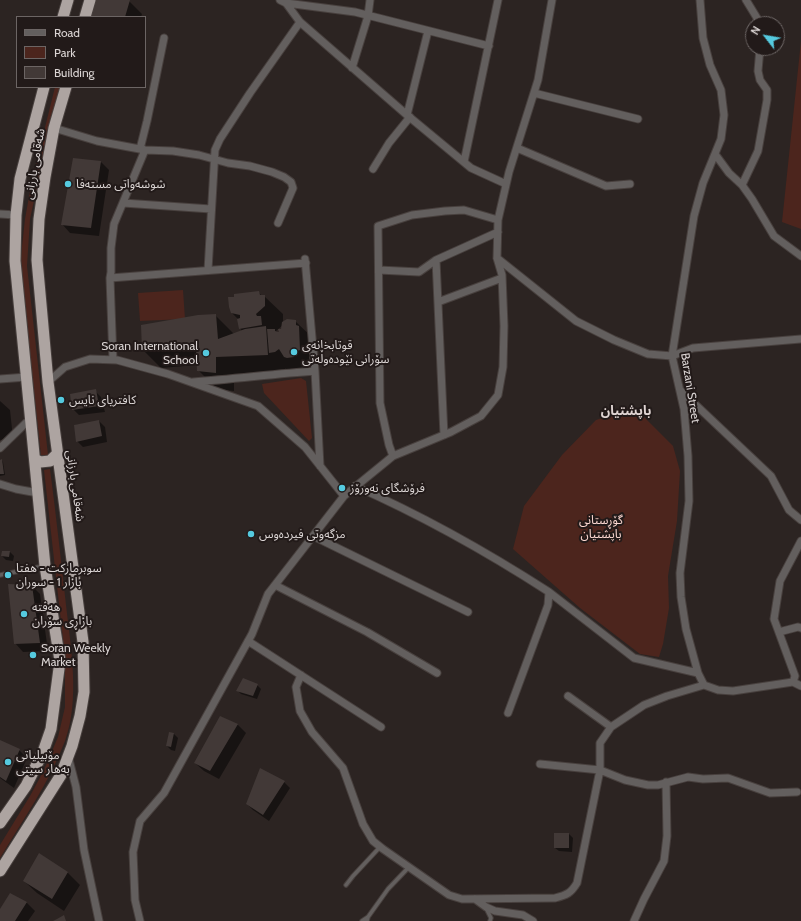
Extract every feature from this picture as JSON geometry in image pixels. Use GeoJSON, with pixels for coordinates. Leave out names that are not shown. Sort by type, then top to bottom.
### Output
{"type":"FeatureCollection","features":[{"type":"Feature","properties":{"kind":"highway"},"geometry":{"type":"LineString","coordinates":[[63,16],[68,0]]}},
{"type":"Feature","properties":{"kind":"highway"},"geometry":{"type":"LineString","coordinates":[[85,16],[90,0]]}},
{"type":"Feature","properties":{"kind":"highway","name":"شەقامی بارزانی"},"geometry":{"type":"LineString","coordinates":[[0,823],[26,786],[43,752],[51,729],[60,661],[45,566],[15,261],[16,215],[20,179],[44,88]]}},
{"type":"Feature","properties":{"kind":"highway","name":"شەقامی بارزانی"},"geometry":{"type":"LineString","coordinates":[[0,871],[61,774],[80,716],[84,692],[83,642],[48,382],[37,260],[40,212],[45,177],[54,128],[66,88]]}},
{"type":"Feature","properties":{"kind":"highway"},"geometry":{"type":"LineString","coordinates":[[35,459],[40,462],[50,461],[57,454]]}},
{"type":"Feature","properties":{"kind":"street"},"geometry":{"type":"LineString","coordinates":[[352,68],[368,16],[370,0]]}},
{"type":"Feature","properties":{"kind":"street"},"geometry":{"type":"LineString","coordinates":[[464,162],[498,0]]}},
{"type":"Feature","properties":{"kind":"street"},"geometry":{"type":"LineString","coordinates":[[140,921],[135,900],[133,852],[140,821],[164,793],[248,641],[268,594],[344,496],[355,486],[393,456],[444,435],[482,416],[498,395],[503,367],[504,326],[502,278],[497,258],[498,220],[506,184],[538,80],[552,0]]}},
{"type":"Feature","properties":{"kind":"street","name":"Barzani Street"},"geometry":{"type":"LineString","coordinates":[[700,0],[703,38],[710,65],[721,90],[724,115],[721,139],[703,183],[694,216],[672,356],[684,409],[688,456],[689,501],[680,573],[681,597],[686,629],[698,673],[704,685]]}},
{"type":"Feature","properties":{"kind":"street"},"geometry":{"type":"LineString","coordinates":[[746,0],[756,16]]}},
{"type":"Feature","properties":{"kind":"street"},"geometry":{"type":"LineString","coordinates":[[284,1],[355,12],[489,46]]}},
{"type":"Feature","properties":{"kind":"street"},"geometry":{"type":"LineString","coordinates":[[284,1],[300,22],[408,116],[471,168],[506,184]]}},
{"type":"Feature","properties":{"kind":"street"},"geometry":{"type":"LineString","coordinates":[[208,270],[215,150],[220,139],[250,93],[300,22]]}},
{"type":"Feature","properties":{"kind":"street"},"geometry":{"type":"LineString","coordinates":[[373,169],[408,116],[428,31]]}},
{"type":"Feature","properties":{"kind":"street"},"geometry":{"type":"LineString","coordinates":[[113,360],[110,278],[111,248],[114,224],[143,150],[147,121],[164,38]]}},
{"type":"Feature","properties":{"kind":"street"},"geometry":{"type":"LineString","coordinates":[[742,185],[758,151],[767,100],[767,90],[760,80],[758,71],[759,56]]}},
{"type":"Feature","properties":{"kind":"street"},"geometry":{"type":"LineString","coordinates":[[534,93],[638,119]]}},
{"type":"Feature","properties":{"kind":"street"},"geometry":{"type":"LineString","coordinates":[[54,128],[97,142],[143,150],[173,151],[199,155],[215,160],[272,172],[284,177],[291,182],[293,188],[278,223]]}},
{"type":"Feature","properties":{"kind":"street"},"geometry":{"type":"LineString","coordinates":[[517,148],[606,186],[630,184]]}},
{"type":"Feature","properties":{"kind":"street"},"geometry":{"type":"LineString","coordinates":[[714,154],[742,185],[774,236],[801,256]]}},
{"type":"Feature","properties":{"kind":"street"},"geometry":{"type":"LineString","coordinates":[[123,203],[211,209]]}},
{"type":"Feature","properties":{"kind":"street"},"geometry":{"type":"LineString","coordinates":[[393,456],[389,445],[380,403],[378,226],[412,215],[464,210],[498,220]]}},
{"type":"Feature","properties":{"kind":"street"},"geometry":{"type":"LineString","coordinates":[[0,214],[16,215]]}},
{"type":"Feature","properties":{"kind":"street"},"geometry":{"type":"LineString","coordinates":[[379,270],[419,272],[436,260],[498,232]]}},
{"type":"Feature","properties":{"kind":"street"},"geometry":{"type":"LineString","coordinates":[[497,258],[576,321],[614,340],[648,354],[672,356],[693,348],[801,339]]}},
{"type":"Feature","properties":{"kind":"street"},"geometry":{"type":"LineString","coordinates":[[436,260],[444,435]]}},
{"type":"Feature","properties":{"kind":"street"},"geometry":{"type":"LineString","coordinates":[[110,278],[306,261],[315,371],[320,466]]}},
{"type":"Feature","properties":{"kind":"street"},"geometry":{"type":"LineString","coordinates":[[438,302],[502,278]]}},
{"type":"Feature","properties":{"kind":"street"},"geometry":{"type":"LineString","coordinates":[[48,382],[65,367],[90,359],[113,360],[168,374],[258,406],[305,448],[344,496]]}},
{"type":"Feature","properties":{"kind":"street"},"geometry":{"type":"LineString","coordinates":[[190,382],[315,371]]}},
{"type":"Feature","properties":{"kind":"street"},"geometry":{"type":"LineString","coordinates":[[0,379],[27,377]]}},
{"type":"Feature","properties":{"kind":"street"},"geometry":{"type":"LineString","coordinates":[[680,390],[771,476],[789,510],[801,520]]}},
{"type":"Feature","properties":{"kind":"street"},"geometry":{"type":"LineString","coordinates":[[0,448],[31,418]]}},
{"type":"Feature","properties":{"kind":"street"},"geometry":{"type":"LineString","coordinates":[[0,484],[38,493]]}},
{"type":"Feature","properties":{"kind":"street"},"geometry":{"type":"LineString","coordinates":[[355,486],[445,529],[500,560],[549,592],[634,658],[698,673]]}},
{"type":"Feature","properties":{"kind":"street"},"geometry":{"type":"LineString","coordinates":[[313,536],[468,612]]}},
{"type":"Feature","properties":{"kind":"street"},"geometry":{"type":"LineString","coordinates":[[793,682],[795,676],[774,618],[780,581],[801,541]]}},
{"type":"Feature","properties":{"kind":"street"},"geometry":{"type":"LineString","coordinates":[[275,585],[367,632],[436,673]]}},
{"type":"Feature","properties":{"kind":"street"},"geometry":{"type":"LineString","coordinates":[[508,714],[548,605],[549,592]]}},
{"type":"Feature","properties":{"kind":"street"},"geometry":{"type":"LineString","coordinates":[[779,632],[798,627],[801,628]]}},
{"type":"Feature","properties":{"kind":"street"},"geometry":{"type":"LineString","coordinates":[[248,641],[381,726]]}},
{"type":"Feature","properties":{"kind":"street"},"geometry":{"type":"LineString","coordinates":[[301,675],[296,687],[300,710],[312,732],[343,768],[363,824],[374,841],[409,868],[450,895],[462,899],[555,898],[566,896],[573,889],[577,883],[600,770],[600,743],[611,727],[644,705],[667,696],[704,685],[718,690],[733,691],[793,682],[801,686]]}},
{"type":"Feature","properties":{"kind":"street"},"geometry":{"type":"LineString","coordinates":[[568,696],[611,727]]}},
{"type":"Feature","properties":{"kind":"street"},"geometry":{"type":"LineString","coordinates":[[68,756],[76,787],[84,850],[99,921]]}},
{"type":"Feature","properties":{"kind":"street"},"geometry":{"type":"LineString","coordinates":[[540,764],[600,770],[625,780],[648,785],[658,785],[688,777],[728,778],[770,793],[797,792]]}},
{"type":"Feature","properties":{"kind":"street"},"geometry":{"type":"LineString","coordinates":[[634,921],[664,861],[667,836],[666,782]]}},
{"type":"Feature","properties":{"kind":"street"},"geometry":{"type":"LineString","coordinates":[[475,899],[486,907],[495,911],[523,915],[533,921]]}},
{"type":"Feature","properties":{"kind":"lane"},"geometry":{"type":"LineString","coordinates":[[0,574],[45,566]]}},
{"type":"Feature","properties":{"kind":"lane"},"geometry":{"type":"LineString","coordinates":[[346,885],[380,847]]}},
{"type":"Feature","properties":{"kind":"lane"},"geometry":{"type":"LineString","coordinates":[[362,921],[368,919],[388,889],[409,868]]}},
{"type":"Feature","properties":{"kind":"lane"},"geometry":{"type":"LineString","coordinates":[[486,907],[491,918],[490,921]]}},
{"type":"Feature","properties":{"kind":"green space"},"geometry":{"type":"Polygon","coordinates":[[[801,41],[801,229],[782,222],[801,41]]]}},
{"type":"Feature","properties":{"kind":"green space"},"geometry":{"type":"Polygon","coordinates":[[[55,88],[62,88],[30,219],[27,266],[48,455],[41,455],[20,265],[25,219],[32,180],[55,88]]]}},
{"type":"Feature","properties":{"kind":"green space"},"geometry":{"type":"Polygon","coordinates":[[[183,290],[185,319],[140,321],[138,293],[183,290]]]}},
{"type":"Feature","properties":{"kind":"green space"},"geometry":{"type":"Polygon","coordinates":[[[301,378],[306,381],[312,438],[309,441],[264,393],[262,384],[301,378]]]}},
{"type":"Feature","properties":{"kind":"green space","name":"گۆڕستانی باپشتیان"},"geometry":{"type":"Polygon","coordinates":[[[634,407],[673,446],[680,471],[677,521],[668,576],[669,608],[663,644],[659,657],[640,654],[580,608],[513,549],[524,506],[562,455],[596,420],[634,407]]]}},
{"type":"Feature","properties":{"kind":"green space"},"geometry":{"type":"Polygon","coordinates":[[[50,469],[72,656],[73,691],[70,725],[59,757],[35,801],[0,858],[0,845],[44,770],[58,737],[65,707],[65,657],[44,470],[50,469]]]}},
{"type":"Feature","properties":{"kind":"building"},"geometry":{"type":"Polygon","coordinates":[[[90,0],[130,0],[125,16],[85,16],[90,0]]]}},
{"type":"Feature","properties":{"kind":"building"},"geometry":{"type":"Polygon","coordinates":[[[73,158],[101,161],[91,228],[61,225],[73,158]]]}},
{"type":"Feature","properties":{"kind":"building"},"geometry":{"type":"Polygon","coordinates":[[[259,291],[260,295],[265,295],[265,306],[256,314],[257,316],[261,316],[262,325],[239,329],[237,319],[240,318],[240,315],[231,313],[228,297],[234,297],[234,294],[259,291]]]}},
{"type":"Feature","properties":{"kind":"building"},"geometry":{"type":"Polygon","coordinates":[[[216,314],[218,339],[245,329],[266,326],[268,355],[216,357],[216,373],[197,371],[196,346],[142,350],[141,325],[198,315],[216,314]]]}},
{"type":"Feature","properties":{"kind":"building"},"geometry":{"type":"Polygon","coordinates":[[[287,319],[296,320],[296,325],[299,326],[300,350],[294,357],[287,358],[284,357],[279,349],[275,352],[269,353],[267,329],[275,329],[275,331],[279,332],[278,329],[281,329],[282,322],[287,319]]]}},
{"type":"Feature","properties":{"kind":"building"},"geometry":{"type":"Polygon","coordinates":[[[96,389],[99,406],[72,410],[70,394],[96,389]]]}},
{"type":"Feature","properties":{"kind":"building"},"geometry":{"type":"Polygon","coordinates":[[[99,420],[102,436],[76,442],[74,425],[99,420]]]}},
{"type":"Feature","properties":{"kind":"building"},"geometry":{"type":"Polygon","coordinates":[[[2,459],[4,474],[0,474],[0,460],[2,459]]]}},
{"type":"Feature","properties":{"kind":"building"},"geometry":{"type":"Polygon","coordinates":[[[2,551],[10,551],[9,557],[1,556],[2,551]]]}},
{"type":"Feature","properties":{"kind":"building","name":"هەفتە بازاڕی سۆران"},"geometry":{"type":"Polygon","coordinates":[[[8,584],[32,585],[40,643],[14,644],[8,584]]]}},
{"type":"Feature","properties":{"kind":"building"},"geometry":{"type":"Polygon","coordinates":[[[243,678],[258,684],[253,696],[236,691],[243,678]]]}},
{"type":"Feature","properties":{"kind":"building"},"geometry":{"type":"Polygon","coordinates":[[[220,716],[238,724],[210,771],[194,763],[220,716]]]}},
{"type":"Feature","properties":{"kind":"building"},"geometry":{"type":"Polygon","coordinates":[[[169,732],[174,733],[171,747],[166,746],[169,732]]]}},
{"type":"Feature","properties":{"kind":"building"},"geometry":{"type":"Polygon","coordinates":[[[0,740],[20,749],[6,781],[0,777],[0,740]]]}},
{"type":"Feature","properties":{"kind":"building"},"geometry":{"type":"Polygon","coordinates":[[[260,768],[285,781],[263,815],[246,804],[260,768]]]}},
{"type":"Feature","properties":{"kind":"building"},"geometry":{"type":"Polygon","coordinates":[[[554,833],[569,833],[569,848],[554,848],[554,833]]]}},
{"type":"Feature","properties":{"kind":"building"},"geometry":{"type":"Polygon","coordinates":[[[39,853],[68,872],[52,899],[23,881],[39,853]]]}},
{"type":"Feature","properties":{"kind":"building"},"geometry":{"type":"Polygon","coordinates":[[[10,893],[27,902],[15,921],[0,921],[0,909],[10,893]]]}},
{"type":"Feature","properties":{"kind":"building"},"geometry":{"type":"Polygon","coordinates":[[[64,915],[66,921],[53,921],[57,919],[64,915]]]}},
{"type":"Feature","properties":{"kind":"place","name":"شوشەواتی مستەفا"},"geometry":{"type":"Point","coordinates":[68,184]}},
{"type":"Feature","properties":{"kind":"place","name":"قوتابخانەی سۆرانی نێودەوڵەتی"},"geometry":{"type":"Point","coordinates":[294,352]}},
{"type":"Feature","properties":{"kind":"place","name":"Soran International School"},"geometry":{"type":"Point","coordinates":[206,353]}},
{"type":"Feature","properties":{"kind":"place","name":"کافتریای نایس"},"geometry":{"type":"Point","coordinates":[61,400]}},
{"type":"Feature","properties":{"kind":"place","name":"فرۆشگای نەورۆز"},"geometry":{"type":"Point","coordinates":[342,488]}},
{"type":"Feature","properties":{"kind":"place","name":"مزگەوتی فیردەوس"},"geometry":{"type":"Point","coordinates":[251,534]}},
{"type":"Feature","properties":{"kind":"place","name":"سوبرماركت - هفتا بازار 1 - سوران"},"geometry":{"type":"Point","coordinates":[8,575]}},
{"type":"Feature","properties":{"kind":"place","name":"هەفتە بازاڕی سۆران"},"geometry":{"type":"Point","coordinates":[24,614]}},
{"type":"Feature","properties":{"kind":"place","name":"Soran Weekly Market"},"geometry":{"type":"Point","coordinates":[33,655]}},
{"type":"Feature","properties":{"kind":"place","name":"مۆبیلیاتی بەهار سیتی"},"geometry":{"type":"Point","coordinates":[8,762]}},
{"type":"Feature","properties":{"kind":"district","name":"باپشتیان"},"geometry":{"type":"Point","coordinates":[626,411]}}]}
